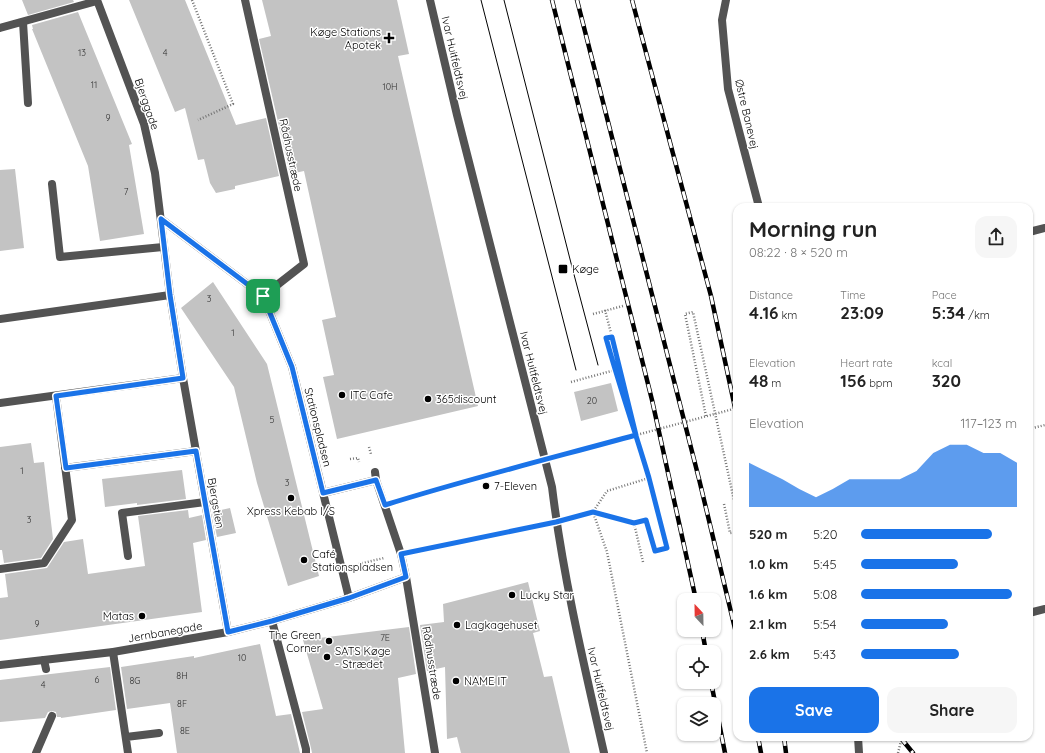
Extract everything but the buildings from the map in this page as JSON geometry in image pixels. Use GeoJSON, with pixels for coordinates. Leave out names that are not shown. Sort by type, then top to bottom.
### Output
{"type":"FeatureCollection","features":[{"type":"Feature","properties":{"kind":"street"},"geometry":{"type":"LineString","coordinates":[[0,28],[97,0]]}},
{"type":"Feature","properties":{"kind":"street","name":"Bjerggade"},"geometry":{"type":"LineString","coordinates":[[97,0],[144,124],[155,173],[163,246],[183,378]]}},
{"type":"Feature","properties":{"kind":"street","name":"Rådhusstræde"},"geometry":{"type":"LineString","coordinates":[[245,0],[304,264],[263,296]]}},
{"type":"Feature","properties":{"kind":"street","name":"Ivar Huitfeldtsvej"},"geometry":{"type":"LineString","coordinates":[[430,0],[459,123],[552,487],[556,522],[574,618],[604,753]]}},
{"type":"Feature","properties":{"kind":"street","name":"Østre Banevej"},"geometry":{"type":"LineString","coordinates":[[726,0],[722,20],[728,89],[758,203]]}},
{"type":"Feature","properties":{"kind":"street"},"geometry":{"type":"LineString","coordinates":[[23,22],[28,103]]}},
{"type":"Feature","properties":{"kind":"street"},"geometry":{"type":"LineString","coordinates":[[52,184],[60,257],[163,246]]}},
{"type":"Feature","properties":{"kind":"street"},"geometry":{"type":"LineString","coordinates":[[161,219],[263,296]]}},
{"type":"Feature","properties":{"kind":"street"},"geometry":{"type":"LineString","coordinates":[[1033,231],[1045,228]]}},
{"type":"Feature","properties":{"kind":"street"},"geometry":{"type":"LineString","coordinates":[[0,319],[170,295]]}},
{"type":"Feature","properties":{"kind":"street","name":"Stationspladsen"},"geometry":{"type":"LineString","coordinates":[[263,296],[292,367],[349,598]]}},
{"type":"Feature","properties":{"kind":"street"},"geometry":{"type":"LineString","coordinates":[[0,404],[183,378]]}},
{"type":"Feature","properties":{"kind":"street","name":"Bjergstien"},"geometry":{"type":"LineString","coordinates":[[183,378],[228,632]]}},
{"type":"Feature","properties":{"kind":"street"},"geometry":{"type":"LineString","coordinates":[[0,569],[44,563],[72,520],[56,396]]}},
{"type":"Feature","properties":{"kind":"street"},"geometry":{"type":"LineString","coordinates":[[66,468],[196,451]]}},
{"type":"Feature","properties":{"kind":"street","name":"Rådhusstræde"},"geometry":{"type":"LineString","coordinates":[[323,493],[375,476],[401,554],[406,577],[435,753]]}},
{"type":"Feature","properties":{"kind":"street"},"geometry":{"type":"LineString","coordinates":[[128,556],[122,513],[205,502]]}},
{"type":"Feature","properties":{"kind":"street"},"geometry":{"type":"LineString","coordinates":[[349,598],[406,577]]}},
{"type":"Feature","properties":{"kind":"street","name":"Jernbanegade"},"geometry":{"type":"LineString","coordinates":[[0,665],[113,652],[228,632],[272,621],[349,598]]}},
{"type":"Feature","properties":{"kind":"street"},"geometry":{"type":"LineString","coordinates":[[1033,613],[1045,609]]}},
{"type":"Feature","properties":{"kind":"street"},"geometry":{"type":"LineString","coordinates":[[272,621],[306,753]]}},
{"type":"Feature","properties":{"kind":"street"},"geometry":{"type":"LineString","coordinates":[[113,652],[128,753]]}},
{"type":"Feature","properties":{"kind":"street"},"geometry":{"type":"LineString","coordinates":[[44,660],[46,669]]}},
{"type":"Feature","properties":{"kind":"street"},"geometry":{"type":"LineString","coordinates":[[36,753],[52,716]]}},
{"type":"Feature","properties":{"kind":"street"},"geometry":{"type":"LineString","coordinates":[[126,737],[159,732]]}},
{"type":"Feature","properties":{"kind":"street"},"geometry":{"type":"LineString","coordinates":[[858,741],[859,753]]}},
{"type":"Feature","properties":{"kind":"path"},"geometry":{"type":"LineString","coordinates":[[192,0],[233,104],[198,120]]}},
{"type":"Feature","properties":{"kind":"path"},"geometry":{"type":"LineString","coordinates":[[593,314],[623,306]]}},
{"type":"Feature","properties":{"kind":"path"},"geometry":{"type":"LineString","coordinates":[[605,310],[636,435]]}},
{"type":"Feature","properties":{"kind":"path"},"geometry":{"type":"LineString","coordinates":[[706,416],[685,314],[693,312],[733,496]]}},
{"type":"Feature","properties":{"kind":"path"},"geometry":{"type":"LineString","coordinates":[[341,568],[556,522],[593,512],[634,523],[646,520],[655,551],[667,548],[649,478],[606,338],[612,337]]}},
{"type":"Feature","properties":{"kind":"path"},"geometry":{"type":"LineString","coordinates":[[572,382],[615,370]]}},
{"type":"Feature","properties":{"kind":"path"},"geometry":{"type":"LineString","coordinates":[[555,457],[733,409]]}},
{"type":"Feature","properties":{"kind":"path"},"geometry":{"type":"LineString","coordinates":[[1033,428],[1045,425]]}},
{"type":"Feature","properties":{"kind":"path"},"geometry":{"type":"LineString","coordinates":[[385,505],[533,463]]}},
{"type":"Feature","properties":{"kind":"path"},"geometry":{"type":"LineString","coordinates":[[593,512],[607,491],[649,478]]}},
{"type":"Feature","properties":{"kind":"path"},"geometry":{"type":"LineString","coordinates":[[724,504],[730,533],[733,533]]}},
{"type":"Feature","properties":{"kind":"path"},"geometry":{"type":"LineString","coordinates":[[593,512],[607,552],[647,753]]}},
{"type":"Feature","properties":{"kind":"path"},"geometry":{"type":"LineString","coordinates":[[634,523],[643,562]]}},
{"type":"Feature","properties":{"kind":"path"},"geometry":{"type":"LineString","coordinates":[[898,753],[901,741]]}},
{"type":"Feature","properties":{"kind":"tram line"},"geometry":{"type":"LineString","coordinates":[[481,0],[576,370]]}},
{"type":"Feature","properties":{"kind":"tram line"},"geometry":{"type":"LineString","coordinates":[[504,0],[598,365]]}},
{"type":"Feature","properties":{"kind":"railway"},"geometry":{"type":"LineString","coordinates":[[552,0],[652,400],[694,593]]}},
{"type":"Feature","properties":{"kind":"railway"},"geometry":{"type":"LineString","coordinates":[[577,0],[699,479],[733,620]]}},
{"type":"Feature","properties":{"kind":"railway"},"geometry":{"type":"LineString","coordinates":[[632,0],[711,296],[733,398]]}},
{"type":"Feature","properties":{"kind":"railway"},"geometry":{"type":"LineString","coordinates":[[703,637],[705,645]]}},
{"type":"Feature","properties":{"kind":"railway"},"geometry":{"type":"LineString","coordinates":[[712,689],[725,753]]}},
{"type":"Feature","properties":{"kind":"railway"},"geometry":{"type":"LineString","coordinates":[[759,741],[761,753]]}},
{"type":"Feature","properties":{"kind":"railway"},"geometry":{"type":"LineString","coordinates":[[784,741],[786,753]]}},
{"type":"Feature","properties":{"kind":"railway"},"geometry":{"type":"LineString","coordinates":[[903,741],[913,753]]}},
{"type":"Feature","properties":{"kind":"place","name":"Køge Stations Apotek"},"geometry":{"type":"Point","coordinates":[389,38]}},
{"type":"Feature","properties":{"kind":"place","name":"Køge"},"geometry":{"type":"Point","coordinates":[563,269]}},
{"type":"Feature","properties":{"kind":"place","name":"ITC Cafe"},"geometry":{"type":"Point","coordinates":[342,395]}},
{"type":"Feature","properties":{"kind":"place","name":"365discount"},"geometry":{"type":"Point","coordinates":[428,399]}},
{"type":"Feature","properties":{"kind":"place","name":"7-Eleven"},"geometry":{"type":"Point","coordinates":[486,486]}},
{"type":"Feature","properties":{"kind":"place","name":"Xpress Kebab I/S"},"geometry":{"type":"Point","coordinates":[291,498]}},
{"type":"Feature","properties":{"kind":"place","name":"Café Stationspladsen"},"geometry":{"type":"Point","coordinates":[304,560]}},
{"type":"Feature","properties":{"kind":"place","name":"Lucky Star"},"geometry":{"type":"Point","coordinates":[512,595]}},
{"type":"Feature","properties":{"kind":"place","name":"Matas"},"geometry":{"type":"Point","coordinates":[142,616]}},
{"type":"Feature","properties":{"kind":"place","name":"Lagkagehuset"},"geometry":{"type":"Point","coordinates":[457,625]}},
{"type":"Feature","properties":{"kind":"place","name":"The Green Corner"},"geometry":{"type":"Point","coordinates":[329,641]}},
{"type":"Feature","properties":{"kind":"place","name":"SATS Køge - Strædet"},"geometry":{"type":"Point","coordinates":[327,657]}},
{"type":"Feature","properties":{"kind":"place","name":"NAME IT"},"geometry":{"type":"Point","coordinates":[456,681]}},
{"type":"Feature","properties":{"kind":"route"},"geometry":{"type":"LineString","coordinates":[[263,296],[161,219],[163,246],[183,378],[56,396],[66,468],[196,451],[228,632],[272,621],[349,598],[406,577],[401,554],[556,522],[593,512],[634,523],[646,520],[655,551],[667,548],[649,478],[633,428],[617,378],[606,338],[612,337],[636,435],[592,447],[504,471],[431,491],[385,505],[376,480],[323,493],[292,367],[263,296]]}}]}
